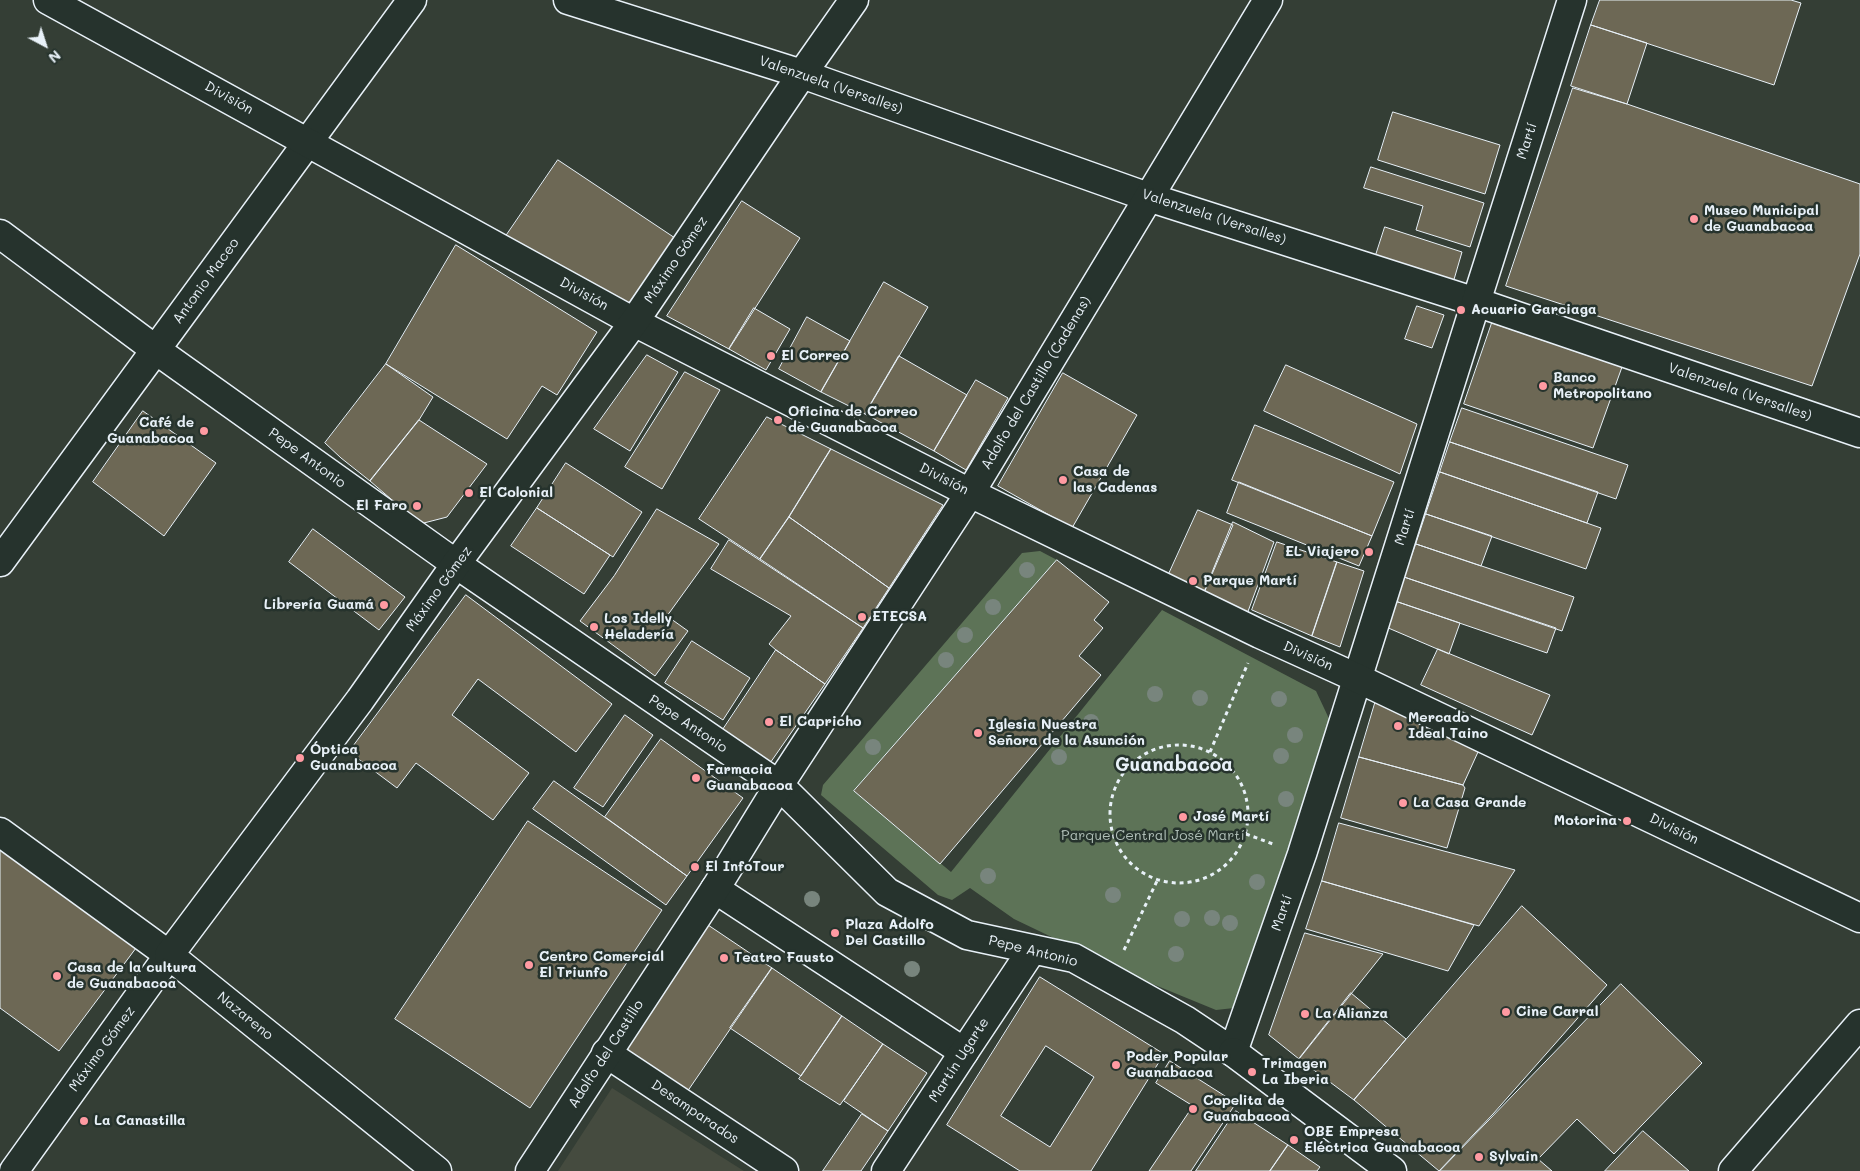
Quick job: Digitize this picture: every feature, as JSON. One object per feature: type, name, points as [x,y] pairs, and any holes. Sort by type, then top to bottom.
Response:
[{"type":"street","name":"División","points":[[48,0],[634,322],[970,493],[1260,634],[1357,678],[1860,918]]},
{"type":"street","name":"Antonio Maceo","points":[[0,562],[412,0]]},
{"type":"street","name":"Valenzuela (Versalles)","points":[[568,0],[802,74],[1148,197],[1476,302],[1860,433]]},
{"type":"street","name":"Máximo Gómez","points":[[14,1171],[170,955],[360,700],[456,564],[634,322],[854,0]]},
{"type":"street","name":"Adolfo del Castillo (Cadenas)","points":[[779,785],[970,493],[1268,0]]},
{"type":"street","name":"Martí","points":[[1233,1052],[1302,854],[1572,0]]},
{"type":"street","name":"Pepe Antonio","points":[[0,234],[156,350],[456,564],[779,785],[887,892],[967,935],[1074,958],[1185,1020],[1233,1052],[1392,1171]]},
{"type":"street","name":"Adolfo del Castillo","points":[[530,1171],[715,889],[779,785]]},
{"type":"street","name":"Nazareno","points":[[0,832],[170,955],[436,1171]]},
{"type":"street","points":[[715,889],[964,1052]]},
{"type":"street","name":"Martín Ugarte","points":[[886,1171],[1032,950]]},
{"type":"street","points":[[1733,1171],[1860,1024]]},
{"type":"street","name":"Desamparados","points":[[606,1053],[784,1171]]},
{"type":"path","points":[[1210,752],[1260,634]]},
{"type":"path","points":[[1188,745],[1210,752],[1226,763],[1238,778],[1246,796],[1248,815],[1246,834],[1236,854],[1220,870],[1201,880],[1187,883],[1179,884],[1158,881],[1137,871],[1121,854],[1111,833],[1109,811],[1114,788],[1126,769],[1144,754],[1166,746],[1188,745]]},
{"type":"path","points":[[1111,979],[1158,881]]},
{"type":"shaded area","points":[[612,1088],[744,1171],[558,1171]]},
{"type":"green space","name":"Parque Central José Martí","points":[[1040,551],[1057,560],[854,791],[951,872],[1162,610],[1316,691],[1332,725],[1284,870],[1234,1008],[1216,1010],[1133,976],[1014,919],[970,888],[952,900],[938,895],[821,795],[823,785],[1022,553]]},
{"type":"building","points":[[1600,0],[1791,0],[1801,3],[1774,85],[1591,25]]},
{"type":"building","points":[[1591,25],[1647,43],[1627,104],[1571,86]]},
{"type":"building","name":"Museo Municipal de Guanabacoa","points":[[1573,88],[1627,104],[1860,184],[1860,254],[1812,386],[1506,286]]},
{"type":"building","points":[[1393,112],[1500,145],[1485,194],[1378,160]]},
{"type":"building","points":[[558,160],[675,238],[626,307],[506,236]]},
{"type":"building","points":[[1371,167],[1484,203],[1470,247],[1416,230],[1423,206],[1364,188]]},
{"type":"building","points":[[742,201],[800,238],[729,349],[667,316]]},
{"type":"building","points":[[1385,227],[1462,252],[1453,283],[1375,258]]},
{"type":"building","points":[[456,245],[597,332],[557,395],[542,386],[507,439],[386,364]]},
{"type":"building","points":[[884,282],[928,307],[865,414],[821,392]]},
{"type":"building","points":[[1417,306],[1444,315],[1432,348],[1405,339]]},
{"type":"building","points":[[754,308],[790,329],[766,370],[729,349]]},
{"type":"building","points":[[807,317],[850,341],[821,392],[779,369]]},
{"type":"building","name":"Banco Metropolitano","points":[[1492,323],[1622,367],[1593,448],[1464,404]]},
{"type":"building","points":[[647,355],[678,372],[630,451],[594,429]]},
{"type":"building","points":[[899,356],[967,395],[934,451],[865,414]]},
{"type":"building","points":[[386,364],[433,397],[419,420],[370,481],[325,443]]},
{"type":"building","points":[[1286,365],[1417,424],[1400,474],[1264,411]]},
{"type":"building","points":[[685,372],[720,390],[662,489],[625,467]]},
{"type":"building","points":[[1063,373],[1137,415],[1072,528],[998,486]]},
{"type":"building","points":[[976,380],[1008,398],[966,470],[934,451]]},
{"type":"building","points":[[1462,408],[1628,465],[1616,499],[1450,442]]},
{"type":"building","points":[[143,411],[216,463],[164,536],[93,482]]},
{"type":"building","points":[[767,417],[831,449],[789,517],[760,559],[699,519]]},
{"type":"building","points":[[419,420],[487,464],[447,517],[420,524],[370,481]]},
{"type":"building","points":[[1255,425],[1394,482],[1372,536],[1232,480]]},
{"type":"building","points":[[1450,442],[1598,492],[1587,523],[1440,472]]},
{"type":"building","points":[[831,449],[943,505],[889,588],[789,517]]},
{"type":"building","points":[[566,463],[642,512],[613,557],[537,508]]},
{"type":"building","points":[[1440,472],[1601,528],[1586,569],[1426,514]]},
{"type":"building","points":[[1239,482],[1372,536],[1359,566],[1227,513]]},
{"type":"building","points":[[537,508],[610,555],[584,594],[511,546]]},
{"type":"building","points":[[657,509],[719,544],[667,616],[688,631],[655,676],[580,621],[614,576]]},
{"type":"building","points":[[1198,510],[1233,525],[1204,593],[1168,576]]},
{"type":"building","points":[[1426,514],[1492,536],[1481,566],[1416,544]]},
{"type":"building","points":[[789,517],[889,588],[863,628],[760,559]]},
{"type":"building","points":[[1233,522],[1274,542],[1247,614],[1204,593]]},
{"type":"building","points":[[313,529],[405,597],[379,630],[289,562]]},
{"type":"building","points":[[729,540],[863,628],[825,684],[769,644],[791,616],[711,569]]},
{"type":"building","points":[[1277,542],[1337,562],[1312,636],[1252,610]]},
{"type":"building","points":[[1416,544],[1574,597],[1562,631],[1404,577]]},
{"type":"building","name":"Iglesia Nuestra Señora de la Asunción","points":[[1057,560],[1109,602],[1094,620],[1103,628],[1079,656],[1101,675],[940,864],[854,791]]},
{"type":"building","points":[[1337,562],[1364,571],[1340,647],[1312,636]]},
{"type":"building","points":[[1404,577],[1556,628],[1547,653],[1395,601]]},
{"type":"building","points":[[466,595],[612,704],[576,752],[478,679],[452,715],[529,773],[493,820],[416,763],[397,788],[349,752]]},
{"type":"building","points":[[1395,601],[1460,623],[1449,654],[1386,627]]},
{"type":"building","points":[[692,641],[750,678],[723,720],[665,683]]},
{"type":"building","points":[[1438,649],[1550,695],[1532,735],[1421,685]]},
{"type":"building","points":[[776,650],[825,684],[768,766],[722,731]]},
{"type":"building","name":"Mercado Ideal Taino","points":[[1376,700],[1478,752],[1463,785],[1359,757]]},
{"type":"building","points":[[625,715],[653,735],[603,807],[574,788]]},
{"type":"building","points":[[661,739],[743,798],[687,876],[605,817]]},
{"type":"building","name":"La Casa Grande","points":[[1359,757],[1463,785],[1465,788],[1447,848],[1341,818]]},
{"type":"building","points":[[554,781],[687,876],[666,905],[533,809]]},
{"type":"building","name":"Centro Comercial El Triunfo","points":[[528,821],[662,910],[530,1108],[395,1019]]},
{"type":"building","points":[[1339,823],[1515,870],[1479,926],[1322,881]]},
{"type":"building","name":"Casa de la cultura de Guanabacoa","points":[[4,845],[139,944],[59,1051],[0,1008],[0,851]]},
{"type":"building","points":[[1322,881],[1474,925],[1448,971],[1306,929]]},
{"type":"building","name":"Cine Carral","points":[[1522,906],[1607,985],[1493,1114],[1439,1171],[1354,1100]]},
{"type":"building","points":[[708,925],[772,968],[687,1092],[623,1049]]},
{"type":"building","name":"La Alianza","points":[[1305,933],[1383,954],[1299,1059],[1269,1035]]},
{"type":"building","points":[[772,968],[842,1016],[801,1076],[730,1028]]},
{"type":"building","name":"Poder Popular Guanabacoa","points":[[1040,977],[1164,1054],[1091,1171],[1020,1171],[947,1125]],"holes":[[[1046,1046],[1094,1077],[1050,1147],[1001,1116]]]},
{"type":"building","points":[[1621,984],[1702,1063],[1614,1154],[1577,1119],[1538,1159],[1552,1171],[1440,1171]]},
{"type":"building","points":[[1351,993],[1406,1039],[1354,1100],[1299,1059]]},
{"type":"building","points":[[842,1016],[883,1044],[840,1105],[799,1079]]},
{"type":"building","points":[[883,1044],[927,1073],[888,1131],[844,1101]]},
{"type":"building","points":[[1170,1061],[1236,1103],[1191,1171],[1149,1171],[1193,1106],[1156,1083]]},
{"type":"building","points":[[1236,1111],[1288,1145],[1270,1171],[1196,1171]]},
{"type":"building","points":[[862,1114],[888,1131],[861,1171],[823,1171]]},
{"type":"building","points":[[1643,1131],[1689,1171],[1605,1171]]},
{"type":"building","points":[[1288,1145],[1320,1167],[1317,1171],[1270,1171]]},
{"type":"place","name":"Museo Municipal de Guanabacoa","points":[[1694,219]]},
{"type":"place","name":"Acuario Garciaga","points":[[1461,310]]},
{"type":"place","name":"El Correo","points":[[771,356]]},
{"type":"place","name":"Banco Metropolitano","points":[[1543,386]]},
{"type":"place","name":"Oficina de Correo de Guanabacoa","points":[[778,420]]},
{"type":"place","name":"Café de Guanabacoa","points":[[204,431]]},
{"type":"place","name":"Casa de las Cadenas","points":[[1063,480]]},
{"type":"place","name":"El Colonial","points":[[469,493]]},
{"type":"place","name":"El Faro","points":[[417,506]]},
{"type":"place","name":"EL Viajero","points":[[1369,552]]},
{"type":"place","name":"Parque Martí","points":[[1193,581]]},
{"type":"place","name":"Librería Guamá","points":[[384,605]]},
{"type":"place","name":"ETECSA","points":[[862,617]]},
{"type":"place","name":"Los Idelly Heladería","points":[[594,627]]},
{"type":"place","name":"El Capricho","points":[[769,722]]},
{"type":"place","name":"Mercado Ideal Taino","points":[[1398,726]]},
{"type":"place","name":"Iglesia Nuestra Señora de la Asunción","points":[[978,733]]},
{"type":"place","name":"Óptica Guanabacoa","points":[[300,758]]},
{"type":"place","name":"Farmacia Guanabacoa","points":[[696,778]]},
{"type":"place","name":"La Casa Grande","points":[[1403,803]]},
{"type":"place","name":"José Martí","points":[[1183,817]]},
{"type":"place","name":"Motorina","points":[[1627,821]]},
{"type":"place","name":"El InfoTour","points":[[695,867]]},
{"type":"place","name":"Plaza Adolfo Del Castillo","points":[[835,933]]},
{"type":"place","name":"Teatro Fausto","points":[[724,958]]},
{"type":"place","name":"Centro Comercial El Triunfo","points":[[529,965]]},
{"type":"place","name":"Casa de la cultura de Guanabacoa","points":[[57,976]]},
{"type":"place","name":"Cine Carral","points":[[1506,1012]]},
{"type":"place","name":"La Alianza","points":[[1305,1014]]},
{"type":"place","name":"Poder Popular Guanabacoa","points":[[1116,1065]]},
{"type":"place","name":"Trimagen La Iberia","points":[[1252,1072]]},
{"type":"place","name":"Copelita de Guanabacoa","points":[[1193,1109]]},
{"type":"place","name":"La Canastilla","points":[[84,1121]]},
{"type":"place","name":"OBE Empresa Eléctrica Guanabacoa","points":[[1294,1140]]},
{"type":"place","name":"Sylvain","points":[[1479,1157]]},
{"type":"district","name":"Guanabacoa","points":[[1174,765]]}]
